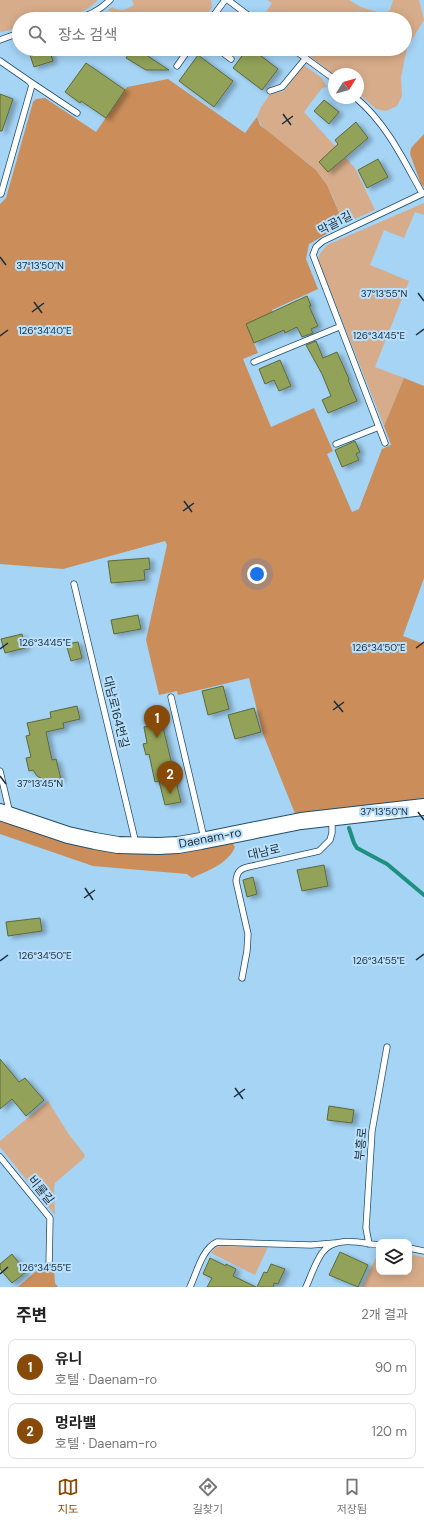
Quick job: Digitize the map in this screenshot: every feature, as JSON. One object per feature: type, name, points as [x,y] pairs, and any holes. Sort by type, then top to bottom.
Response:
[{"type":"street","name":"Daenam-ro","points":[[5,814],[68,835],[118,845],[137,846],[178,845],[204,841],[274,825],[424,807]]},
{"type":"lane","points":[[94,12],[110,0]]},
{"type":"lane","points":[[218,12],[227,0],[243,12]]},
{"type":"lane","points":[[0,40],[12,36]]},
{"type":"lane","points":[[177,66],[185,56]]},
{"type":"lane","points":[[227,56],[231,59]]},
{"type":"lane","points":[[303,56],[328,74]]},
{"type":"lane","points":[[270,91],[282,87],[306,58]]},
{"type":"lane","points":[[0,62],[77,113]]},
{"type":"lane","points":[[1,194],[2,178],[32,85],[29,80]]},
{"type":"lane","name":"막골1길","points":[[362,104],[380,122],[398,149],[423,193],[323,241],[316,247],[313,256],[339,327],[385,443]]},
{"type":"lane","points":[[254,362],[339,327]]},
{"type":"lane","points":[[336,444],[378,427]]},
{"type":"lane","name":"대남로164번길","points":[[74,584],[137,846]]},
{"type":"lane","points":[[171,697],[204,841]]},
{"type":"lane","points":[[0,771],[5,814]]},
{"type":"lane","name":"대남로","points":[[242,978],[248,934],[236,881],[237,874],[242,868],[319,851],[330,840],[332,833],[332,818]]},
{"type":"lane","name":"부흥로","points":[[369,1244],[366,1228],[372,1131],[387,1046]]},
{"type":"lane","name":"비룰길","points":[[0,1157],[50,1218],[49,1267]]},
{"type":"lane","points":[[190,1287],[207,1250],[212,1244],[217,1242],[311,1244],[346,1241],[376,1245]]},
{"type":"lane","points":[[306,1287],[322,1253],[335,1242]]},
{"type":"lane","points":[[412,1249],[424,1251]]},
{"type":"shaded area","points":[[0,0],[98,0],[81,12],[12,12],[12,30],[1,32]]},
{"type":"shaded area","points":[[132,0],[211,0],[212,7],[209,12],[111,12],[108,10],[112,7],[123,10],[134,5]]},
{"type":"shaded area","points":[[267,0],[349,0],[361,7],[377,12],[266,12],[272,3]]},
{"type":"shaded area","points":[[393,0],[419,0],[424,20],[412,40],[412,12],[386,12],[390,10]]},
{"type":"shaded area","points":[[310,56],[405,56],[401,77],[402,96],[397,106],[386,111],[376,109],[364,98],[364,68],[328,68],[328,70]]},
{"type":"shaded area","points":[[304,65],[322,78],[327,87],[322,88],[304,112],[355,168],[375,210],[344,224],[332,196],[321,176],[309,164],[268,133],[257,117],[261,107],[270,94],[284,91]]},
{"type":"shaded area","points":[[168,79],[245,133],[257,117],[260,125],[316,170],[327,185],[344,224],[309,244],[306,259],[318,289],[272,310],[273,313],[246,324],[258,353],[243,359],[271,427],[314,408],[333,451],[327,454],[352,512],[359,509],[382,449],[391,445],[384,426],[404,378],[424,386],[424,578],[403,636],[424,644],[424,801],[296,816],[263,734],[249,678],[178,695],[177,691],[159,695],[146,640],[167,545],[165,541],[63,569],[0,564],[0,204],[6,198],[33,102],[36,99],[45,98],[96,132],[127,87]]},
{"type":"shaded area","points":[[424,134],[424,187],[421,184],[410,154],[411,148]]},
{"type":"shaded area","points":[[424,203],[424,215],[415,212],[404,238],[384,230],[370,265],[409,281],[375,367],[404,378],[384,426],[318,260],[319,255],[327,245]]},
{"type":"shaded area","points":[[0,820],[67,841],[229,842],[235,847],[232,853],[222,862],[210,870],[192,878],[187,874],[93,866],[0,834]]},
{"type":"shaded area","points":[[48,1101],[68,1133],[85,1155],[84,1158],[55,1183],[55,1215],[0,1147],[0,1141]]},
{"type":"shaded area","points":[[216,1247],[268,1247],[255,1275],[211,1253]]},
{"type":"shaded area","points":[[412,1255],[424,1257],[424,1287],[362,1287],[376,1257],[376,1275],[412,1275]]},
{"type":"shaded area","points":[[43,1265],[48,1271],[54,1270],[55,1283],[58,1287],[18,1287]]},
{"type":"building","points":[[30,56],[51,56],[53,61],[34,67]]},
{"type":"building","points":[[127,56],[148,56],[169,70],[146,70],[126,58]]},
{"type":"building","points":[[197,56],[199,56],[233,81],[214,107],[179,81]]},
{"type":"building","points":[[242,56],[261,56],[278,69],[262,90],[233,68]]},
{"type":"building","points":[[86,63],[125,90],[106,118],[81,101],[80,103],[65,92]]},
{"type":"building","points":[[0,94],[13,99],[2,131],[0,131]]},
{"type":"building","points":[[324,100],[339,112],[329,124],[314,111]]},
{"type":"building","points":[[356,122],[368,138],[328,172],[319,162],[338,144],[335,140]]},
{"type":"building","points":[[378,159],[388,177],[367,188],[358,170]]},
{"type":"building","points":[[307,296],[311,306],[309,306],[318,326],[311,329],[313,333],[302,337],[297,327],[285,333],[284,330],[254,343],[246,324]]},
{"type":"building","points":[[316,341],[323,358],[337,352],[357,401],[328,413],[322,400],[331,396],[322,374],[306,345]]},
{"type":"building","points":[[280,360],[291,386],[279,391],[274,380],[265,384],[259,369]]},
{"type":"building","points":[[355,441],[360,452],[356,454],[359,460],[342,467],[335,450]]},
{"type":"building","points":[[149,558],[150,569],[144,570],[145,580],[111,583],[108,561]]},
{"type":"building","points":[[138,615],[141,629],[114,634],[111,620]]},
{"type":"building","points":[[22,634],[25,648],[5,653],[1,639]]},
{"type":"building","points":[[78,642],[82,658],[71,661],[66,644]]},
{"type":"building","points":[[223,686],[229,709],[208,715],[202,691]]},
{"type":"building","points":[[77,706],[80,719],[63,723],[64,728],[46,732],[52,760],[56,759],[61,779],[48,782],[37,776],[33,770],[29,771],[26,758],[31,757],[26,736],[30,735],[27,723],[51,718],[50,712]]},
{"type":"building","points":[[254,708],[261,732],[235,739],[228,715]]},
{"type":"building","points":[[162,723],[181,802],[165,805],[159,781],[155,782],[149,754],[146,755],[143,744],[147,743],[144,727]]},
{"type":"building","points":[[324,865],[328,886],[302,891],[297,870]]},
{"type":"building","points":[[253,877],[257,894],[247,897],[243,880]]},
{"type":"building","points":[[40,918],[42,931],[8,936],[6,922]]},
{"type":"building","points":[[0,1059],[19,1082],[25,1078],[44,1100],[26,1116],[12,1099],[0,1109]]},
{"type":"building","points":[[329,1106],[354,1110],[352,1123],[327,1120]]},
{"type":"building","points":[[340,1252],[368,1265],[358,1287],[329,1275]]},
{"type":"building","points":[[12,1254],[26,1272],[12,1283],[0,1269],[0,1264]]},
{"type":"building","points":[[210,1258],[236,1269],[233,1276],[256,1287],[207,1287],[212,1278],[203,1274]]},
{"type":"building","points":[[271,1264],[285,1269],[278,1284],[274,1283],[273,1287],[257,1287],[264,1272],[267,1273]]},
{"type":"waterway","points":[[349,828],[357,848],[387,864],[424,895]]},
{"type":"place","name":"유니","points":[[157,738]]},
{"type":"place","name":"멍라밸","points":[[170,794]]}]
